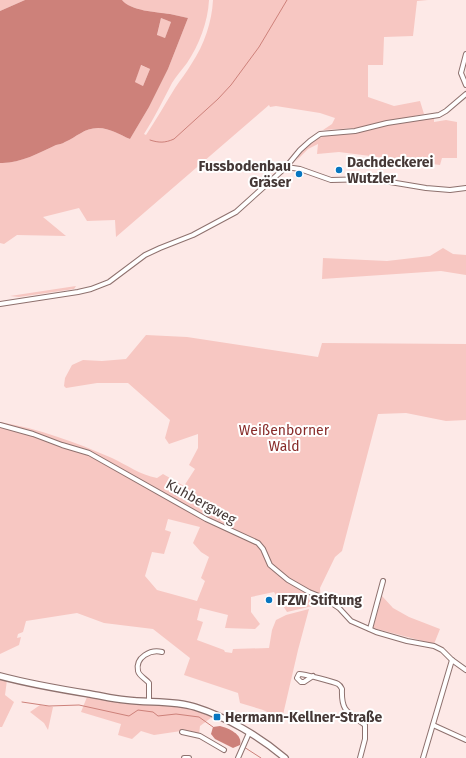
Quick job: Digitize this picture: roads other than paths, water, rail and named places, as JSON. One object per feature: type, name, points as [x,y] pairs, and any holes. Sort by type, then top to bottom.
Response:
[{"type":"main road","points":[[0,676],[56,689],[123,700],[185,704],[216,716],[249,733],[269,745],[285,758]]},
{"type":"street","points":[[466,54],[461,73],[466,85]]},
{"type":"street","points":[[0,304],[78,292],[109,282],[148,253],[199,232],[236,212],[286,167],[300,150],[320,134],[355,131],[387,123],[439,115],[466,94]]},
{"type":"street","points":[[286,167],[300,169],[331,180],[372,180],[450,190],[466,188]]},
{"type":"street","name":"Kuhbergweg","points":[[0,425],[33,434],[89,453],[206,519],[258,543],[263,549],[270,565],[288,580],[309,592],[324,598],[339,608],[351,622],[370,630],[407,641],[434,646],[442,650],[452,660],[466,670]]},
{"type":"street","points":[[370,630],[383,581]]},
{"type":"street","points":[[149,702],[149,683],[140,675],[138,666],[141,658],[145,655],[156,650],[162,652]]},
{"type":"street","points":[[423,758],[452,660]]},
{"type":"street","points":[[313,676],[338,684],[342,689],[343,707],[365,725],[365,739],[360,758]]},
{"type":"street","points":[[433,725],[466,740]]},
{"type":"street","points":[[182,732],[200,736],[224,750]]},
{"type":"street","points":[[238,758],[249,733]]},
{"type":"street","points":[[184,758],[189,758]]},
{"type":"waterway","points":[[150,140],[162,142],[174,139],[218,99],[231,85],[259,47],[287,0]]},
{"type":"waterway","points":[[22,702],[49,706],[79,705],[129,716],[138,710],[153,712],[158,716],[176,714],[199,717],[213,727]]},
{"type":"waterway","points":[[244,747],[261,758]]},
{"type":"place","name":"Dachdeckerei Wutzler","points":[[339,170]]},
{"type":"place","name":"Fussbodenbau Gräser","points":[[299,174]]},
{"type":"place","name":"IFZW Stiftung","points":[[269,600]]},
{"type":"place","name":"Hermann-Kellner-Straße","points":[[217,717]]},
{"type":"park label","name":"Weißenborner Wald","points":[[284,438]]}]
